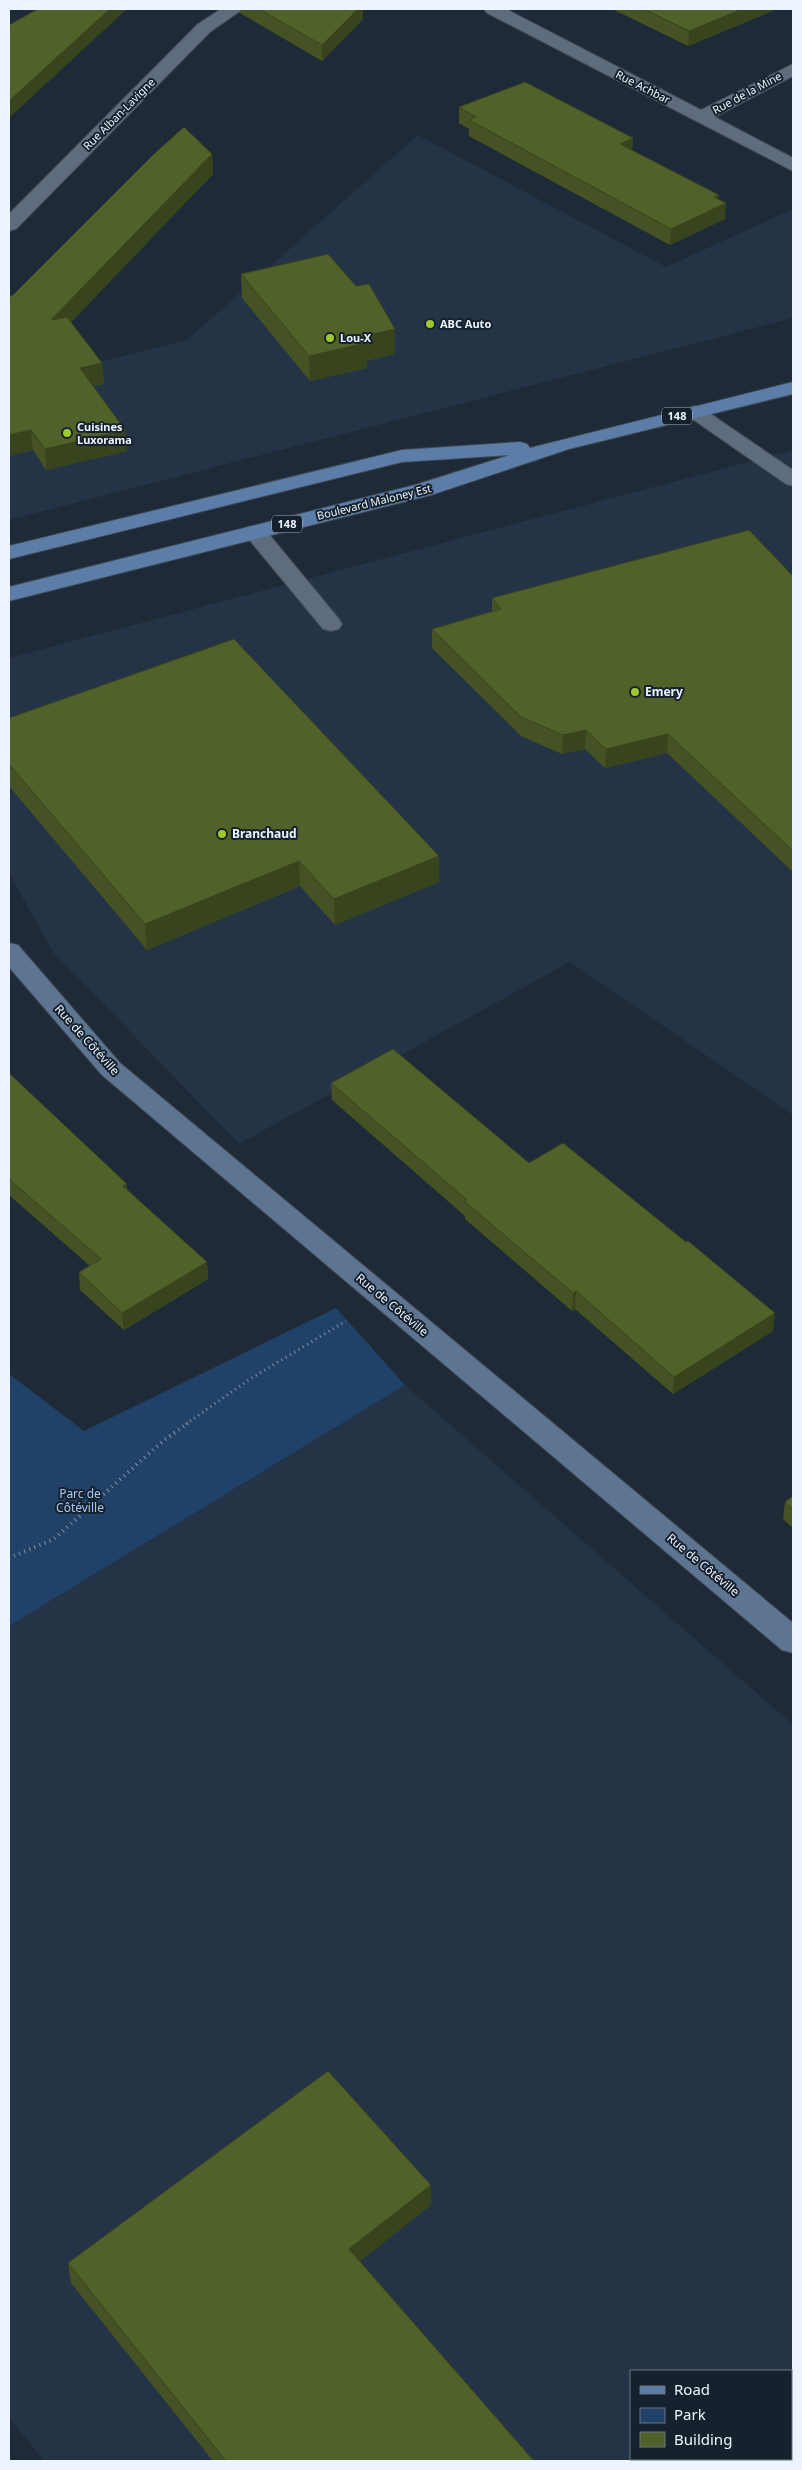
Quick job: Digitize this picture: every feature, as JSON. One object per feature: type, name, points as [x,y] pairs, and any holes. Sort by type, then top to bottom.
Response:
[{"type":"main road","name":"Boulevard Maloney Est","points":[[9,594],[423,490],[562,445],[793,388]]},
{"type":"main road","name":"Boulevard Maloney Est","points":[[9,552],[402,456],[562,445]]},
{"type":"street","name":"Rue Alban-Lavigne","points":[[9,225],[204,28],[216,18],[234,9]]},
{"type":"street","name":"Rue Achbar","points":[[493,9],[793,165]]},
{"type":"street","name":"Rue de la Mine","points":[[701,117],[793,68]]},
{"type":"street","points":[[695,412],[793,480]]},
{"type":"street","points":[[255,532],[331,624]]},
{"type":"street","name":"Rue de Côtéville","points":[[9,952],[111,1069],[793,1641]]},
{"type":"path","points":[[9,1558],[54,1539],[162,1441],[250,1379],[384,1298]]},
{"type":"shaded area","points":[[418,135],[666,267],[793,209],[793,318],[9,520],[9,385],[187,340]]},
{"type":"shaded area","points":[[793,450],[793,1115],[570,962],[239,1144],[53,952],[9,873],[9,658]]},
{"type":"shaded area","points":[[405,1385],[793,1725],[793,2461],[44,2461],[9,2417],[9,1626]]},
{"type":"green space","name":"Parc de Côtéville","points":[[336,1308],[405,1385],[9,1626],[9,1374],[84,1431]]},
{"type":"building","points":[[38,9],[110,9],[9,101],[9,25]]},
{"type":"building","points":[[259,9],[358,9],[322,45]]},
{"type":"building","points":[[644,9],[742,9],[689,31]]},
{"type":"building","points":[[525,82],[633,138],[620,144],[719,195],[714,197],[726,203],[671,229],[469,120],[476,117],[459,107]]},
{"type":"building","points":[[184,127],[212,154],[51,320],[67,317],[102,363],[80,368],[125,430],[45,449],[31,430],[9,435],[9,296],[12,296],[153,155]]},
{"type":"building","points":[[328,254],[356,286],[369,284],[395,329],[361,337],[366,343],[309,356],[241,274]]},
{"type":"building","name":"Emery","points":[[749,530],[793,576],[793,851],[668,734],[606,749],[586,730],[563,735],[521,717],[432,629],[501,609],[492,598]]},
{"type":"building","name":"Branchaud","points":[[234,639],[439,856],[334,899],[299,861],[145,924],[9,764],[9,718]]},
{"type":"building","points":[[393,1049],[529,1163],[563,1143],[686,1242],[688,1241],[775,1313],[674,1377],[576,1291],[573,1293],[465,1202],[467,1200],[331,1083]]},
{"type":"building","points":[[9,1073],[127,1184],[123,1186],[207,1262],[122,1313],[79,1272],[101,1259],[9,1179]]},
{"type":"building","points":[[793,1496],[793,1509],[785,1502]]},
{"type":"building","points":[[328,2071],[431,2185],[349,2249],[534,2461],[226,2461],[68,2263]]},
{"type":"place","name":"ABC Auto","points":[[430,324]]},
{"type":"place","name":"Lou-X","points":[[330,338]]},
{"type":"place","name":"Cuisines Luxorama","points":[[67,433]]},
{"type":"place","name":"Emery","points":[[635,692]]},
{"type":"place","name":"Branchaud","points":[[222,834]]}]
